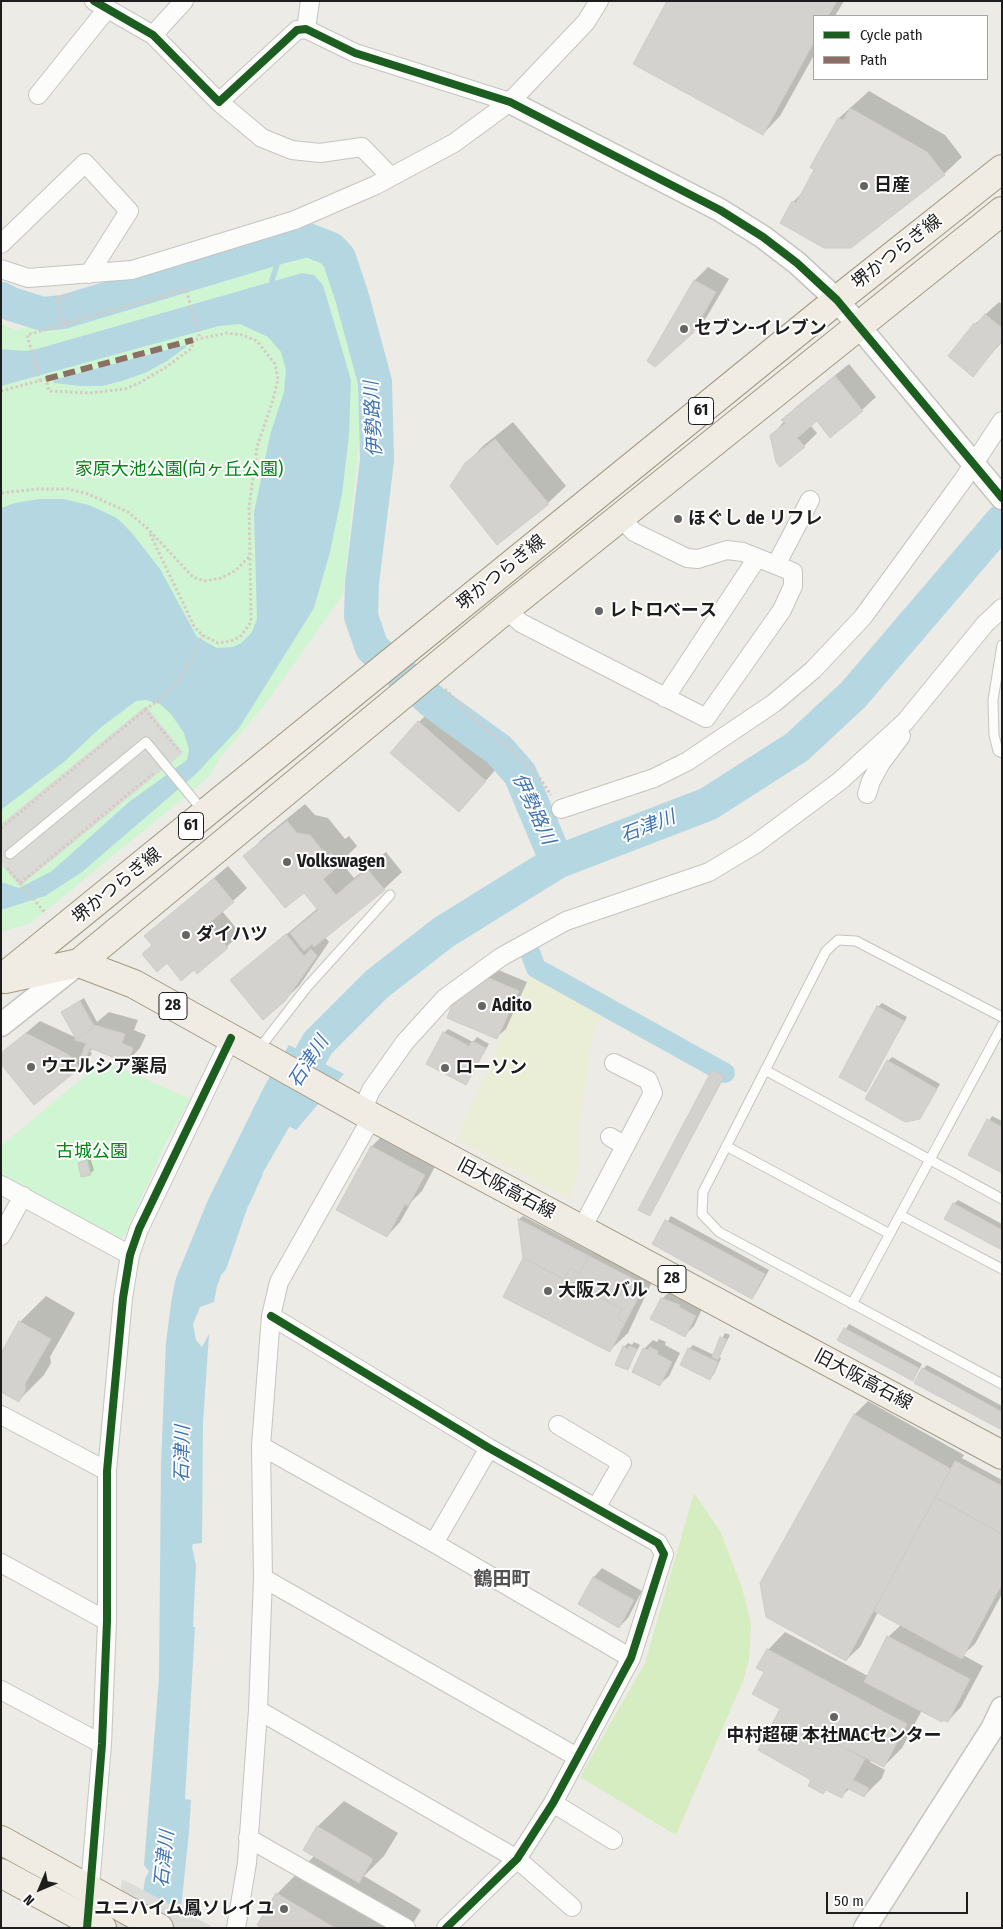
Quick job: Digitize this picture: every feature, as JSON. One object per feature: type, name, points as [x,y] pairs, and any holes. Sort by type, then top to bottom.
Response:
[{"type":"main road","name":"堺かつらぎ線","points":[[1,979],[198,805],[380,672],[837,300],[1002,169]]},
{"type":"main road","name":"堺かつらぎ線","points":[[78,963],[402,695],[433,681],[506,609],[1002,211]]},
{"type":"main road","points":[[1,979],[78,963]]},
{"type":"main road","name":"旧大阪高石線","points":[[78,963],[134,984],[359,1110],[1002,1455]]},
{"type":"main road","points":[[1,1840],[159,1928]]},
{"type":"main road","points":[[1,1873],[92,1925]]},
{"type":"street","points":[[153,35],[184,1]]},
{"type":"street","points":[[306,29],[310,1]]},
{"type":"street","points":[[1,269],[28,278],[132,270],[295,220],[391,177],[454,143],[510,102],[586,22],[599,1]]},
{"type":"street","points":[[38,95],[101,5],[153,35],[219,102],[262,138],[292,150],[320,153],[362,147],[391,177]]},
{"type":"street","points":[[219,102],[297,30],[306,29],[355,53],[510,102],[727,215],[763,237],[797,263],[837,300],[1002,498]]},
{"type":"street","points":[[1,244],[85,163],[130,211],[89,274]]},
{"type":"street","points":[[561,809],[654,778],[688,761],[774,704],[813,670],[863,617],[978,468],[1002,421]]},
{"type":"street","points":[[776,565],[810,500]]},
{"type":"street","points":[[506,609],[521,623],[706,718],[782,610],[793,586],[793,572],[757,558],[727,550],[698,559],[686,558],[634,532],[621,518]]},
{"type":"street","points":[[665,698],[757,558]]},
{"type":"street","points":[[236,1928],[247,1863],[258,1710],[263,1578],[261,1446],[271,1316],[280,1282],[359,1110],[405,1042],[431,1012],[446,998],[501,957],[566,921],[709,872],[754,845],[840,782],[904,722],[985,624],[1002,608]]},
{"type":"street","points":[[867,794],[870,781],[880,763],[904,732],[904,722]]},
{"type":"street","points":[[1,1025],[78,963]]},
{"type":"street","points":[[92,1925],[88,1889],[102,1744],[106,1621],[107,1471],[123,1298],[130,1255],[139,1228],[231,1038]]},
{"type":"street","points":[[581,1230],[617,1141],[653,1093],[648,1080],[614,1062]]},
{"type":"street","points":[[1,1185],[130,1255]]},
{"type":"street","points":[[1,1236],[23,1196]]},
{"type":"street","points":[[271,1316],[489,1448],[658,1543],[664,1554],[631,1658],[553,1803],[517,1859],[446,1928]]},
{"type":"street","points":[[1,1415],[107,1471]]},
{"type":"street","points":[[558,1425],[622,1463],[596,1508]]},
{"type":"street","points":[[261,1446],[434,1543],[631,1658]]},
{"type":"street","points":[[434,1543],[489,1448]]},
{"type":"street","points":[[1,1563],[106,1621]]},
{"type":"street","points":[[263,1578],[577,1757]]},
{"type":"street","points":[[1,1690],[102,1744]]},
{"type":"street","points":[[865,1928],[992,1729],[1002,1708]]},
{"type":"street","points":[[258,1710],[517,1859],[572,1907]]},
{"type":"street","points":[[553,1803],[613,1840]]},
{"type":"street","points":[[248,1838],[406,1928]]},
{"type":"lane","points":[[1002,646],[993,700],[994,735],[998,750],[1002,753]]},
{"type":"lane","points":[[10,854],[146,742],[198,805]]},
{"type":"lane","points":[[261,1054],[307,987],[390,895]]},
{"type":"lane","points":[[1002,1017],[856,941],[838,940],[826,951],[703,1192],[702,1214],[719,1232],[1002,1384]]},
{"type":"lane","points":[[852,1304],[1002,1026]]},
{"type":"lane","points":[[765,1070],[1002,1199]]},
{"type":"lane","points":[[726,1146],[890,1234]]},
{"type":"lane","points":[[900,1215],[1002,1268]]},
{"type":"path","points":[[40,381],[27,335],[186,289],[200,338]]},
{"type":"path","points":[[57,299],[64,324]]},
{"type":"path","points":[[1,391],[46,379],[48,392],[88,393],[125,389],[142,382],[166,367],[192,348],[193,340],[227,333],[243,334],[257,341],[275,364],[278,379],[257,447],[249,508],[253,616],[248,628],[240,637],[225,643],[208,640],[194,626],[148,529]]},
{"type":"path","points":[[1,493],[37,489],[68,489],[88,494],[128,512],[148,529],[183,568],[193,577],[204,581],[221,578],[235,571],[250,556]]},
{"type":"path","points":[[1,828],[164,696],[182,675],[202,635]]},
{"type":"path","points":[[433,681],[535,771],[561,809]]},
{"type":"path","points":[[145,710],[180,752]]},
{"type":"path","points":[[20,883],[155,772]]},
{"type":"path","points":[[1,860],[48,917]]},
{"type":"green space","name":"家原大池公園(向ヶ丘公園)","points":[[301,253],[325,263],[359,380],[359,441],[343,594],[270,698],[219,759],[209,777],[31,923],[1,932],[1,324],[16,330],[255,262]]},
{"type":"green space","points":[[532,969],[605,1010],[596,1028],[590,1052],[579,1132],[579,1166],[570,1199],[459,1140],[455,1141]]},
{"type":"green space","name":"古城公園","points":[[106,1061],[190,1099],[165,1144],[125,1235],[118,1239],[1,1174],[1,1146],[99,1064]]},
{"type":"green space","points":[[694,1493],[720,1531],[742,1588],[751,1624],[749,1660],[743,1681],[676,1835],[580,1777],[645,1663]]},
{"type":"shaded area","points":[[146,706],[183,753],[20,886],[1,864],[1,824]]},
{"type":"water","points":[[302,273],[314,275],[323,285],[351,380],[349,435],[342,494],[330,552],[314,608],[239,728],[196,774],[82,872],[45,896],[1,910],[1,882],[19,888],[52,871],[129,802],[187,760],[189,750],[184,733],[171,714],[160,704],[146,700],[136,701],[100,728],[65,761],[1,810],[1,508],[15,503],[39,499],[63,499],[89,505],[117,518],[131,532],[160,569],[197,637],[217,648],[233,647],[241,643],[252,632],[257,619],[254,513],[270,435],[284,392],[286,370],[281,352],[268,337],[240,324],[219,326],[1,386],[1,349],[25,351],[37,349]]},
{"type":"water","points":[[186,345],[186,347],[167,361],[145,373],[122,381],[102,386],[80,386],[54,383],[53,380]]},
{"type":"water","points":[[289,1045],[344,1074],[296,1130],[273,1118],[266,1120],[267,1125],[246,1161],[247,1170],[263,1174],[249,1205],[230,1201],[226,1216],[238,1230],[217,1286],[214,1302],[200,1307],[193,1324],[196,1340],[202,1347],[209,1334],[203,1423],[202,1543],[193,1544],[192,1547],[196,1565],[193,1627],[195,1627],[185,1799],[191,1800],[189,1832],[179,1928],[138,1928],[145,1879],[149,1871],[144,1865],[159,1678],[161,1464],[166,1342],[172,1297],[176,1278],[208,1200],[265,1085]]},
{"type":"pier","points":[[385,637],[441,694],[420,711],[363,656]]},
{"type":"pier","points":[[122,1879],[211,1926],[211,1928],[116,1928]]},
{"type":"building","points":[[667,1],[837,1],[829,15],[813,15],[813,44],[763,135],[633,64]]},
{"type":"building","points":[[850,108],[927,152],[945,175],[851,248],[824,248],[780,223],[792,201],[796,203],[814,170],[810,167],[838,118],[843,120]]},
{"type":"building","points":[[694,280],[716,292],[693,333],[655,367],[647,361]]},
{"type":"building","points":[[985,314],[1002,328],[1002,340],[973,377],[948,356],[974,323],[976,325]]},
{"type":"building","points":[[835,376],[863,411],[830,438],[817,421],[797,438],[805,447],[780,467],[776,462],[770,435],[786,423],[781,420]]},
{"type":"building","points":[[495,439],[549,504],[497,545],[450,486],[465,463]]},
{"type":"building","points":[[418,721],[486,781],[459,812],[390,753]]},
{"type":"building","points":[[287,821],[297,833],[310,835],[327,856],[331,853],[340,865],[323,879],[336,895],[367,869],[385,890],[314,947],[312,944],[304,951],[290,933],[318,910],[304,893],[285,908],[243,856]]},
{"type":"building","points":[[214,878],[234,902],[208,924],[228,948],[197,974],[194,970],[181,981],[167,963],[157,972],[142,954],[152,945],[144,936]]},
{"type":"building","points":[[286,934],[304,956],[311,949],[317,956],[285,1001],[263,1020],[230,980]]},
{"type":"building","name":"Adito","points":[[484,976],[519,991],[497,1039],[447,1018],[455,997]]},
{"type":"building","points":[[80,1001],[94,1026],[76,1039],[61,1012]]},
{"type":"building","points":[[877,1006],[904,1021],[866,1092],[839,1077]]},
{"type":"building","points":[[94,1025],[125,1034],[122,1043],[133,1048],[127,1063],[90,1048],[86,1058],[81,1056],[86,1043],[74,1040],[92,1029]]},
{"type":"building","points":[[443,1032],[469,1046],[472,1041],[486,1048],[466,1085],[426,1064]]},
{"type":"building","points":[[26,1033],[69,1055],[80,1068],[34,1105],[1,1064],[1,1053]]},
{"type":"building","points":[[887,1060],[937,1089],[920,1119],[905,1122],[865,1099]]},
{"type":"building","points":[[712,1070],[724,1076],[650,1216],[638,1210]]},
{"type":"building","points":[[987,1119],[1002,1127],[1002,1173],[968,1155]]},
{"type":"building","points":[[371,1146],[425,1175],[408,1206],[405,1204],[387,1237],[336,1210]]},
{"type":"building","points":[[87,1160],[91,1175],[81,1177],[78,1163]]},
{"type":"building","points":[[953,1203],[1002,1230],[1002,1250],[944,1219]]},
{"type":"building","points":[[518,1219],[589,1256],[579,1273],[570,1268],[564,1279],[523,1258]]},
{"type":"building","points":[[665,1220],[765,1274],[752,1299],[652,1244]]},
{"type":"building","points":[[589,1256],[645,1285],[625,1323],[617,1318],[622,1309],[564,1279],[570,1268],[579,1273]]},
{"type":"building","points":[[523,1258],[622,1309],[617,1318],[625,1323],[610,1352],[503,1297]]},
{"type":"building","points":[[661,1298],[680,1305],[679,1307],[696,1316],[685,1337],[650,1319]]},
{"type":"building","points":[[19,1321],[51,1339],[25,1384],[26,1389],[19,1402],[1,1392],[1,1353]]},
{"type":"building","points":[[844,1328],[919,1368],[913,1381],[837,1340]]},
{"type":"building","points":[[720,1337],[727,1339],[718,1360],[712,1357]]},
{"type":"building","points":[[623,1346],[628,1349],[629,1346],[637,1349],[628,1370],[615,1365]]},
{"type":"building","points":[[650,1347],[658,1351],[657,1354],[672,1362],[660,1386],[632,1372],[643,1348],[648,1350]]},
{"type":"building","points":[[688,1348],[718,1362],[710,1380],[680,1365]]},
{"type":"building","points":[[922,1368],[1002,1412],[1002,1430],[914,1383]]},
{"type":"building","points":[[854,1414],[951,1469],[846,1661],[766,1617],[760,1583]]},
{"type":"building","points":[[955,1461],[1002,1486],[1002,1534],[935,1497]]},
{"type":"building","points":[[935,1497],[1002,1534],[1002,1584],[962,1659],[874,1611]]},
{"type":"building","points":[[593,1577],[634,1600],[619,1628],[578,1604]]},
{"type":"building","points":[[887,1636],[970,1679],[948,1722],[943,1720],[942,1722],[864,1682]]},
{"type":"building","name":"中村超硬 本社MACセンター","points":[[767,1649],[907,1724],[884,1767],[831,1741],[865,1759],[853,1780],[869,1788],[864,1797],[847,1788],[842,1798],[826,1790],[823,1794],[808,1786],[811,1780],[758,1750],[780,1709],[752,1694],[764,1672],[756,1668]]},
{"type":"building","points":[[317,1826],[373,1859],[359,1883],[303,1850]]},
{"type":"building","name":"ユニハイム鳳ソレイユ","points":[[276,1893],[335,1928],[262,1928],[257,1925]]},
{"type":"waterway","name":"伊勢路川","points":[[1,299],[43,314],[63,312],[308,240],[331,249],[339,258],[352,297],[375,382],[377,460],[362,583],[361,616],[372,648],[433,702],[499,750],[520,774],[557,862]]},
{"type":"waterway","points":[[272,280],[283,246]]},
{"type":"waterway","name":"石津川","points":[[211,1261],[239,1180],[318,1043],[377,984],[444,932],[557,862],[708,804],[797,747],[853,695],[1002,521]]},
{"type":"waterway","points":[[530,952],[536,968],[725,1073]]},
{"type":"marked path","points":[[46,379],[193,340]]},
{"type":"cycle path","points":[[94,1],[153,35],[219,102],[297,30],[306,29],[355,53],[510,102],[720,210],[763,237],[797,263],[837,300],[1002,498]]},
{"type":"cycle path","points":[[87,1928],[102,1744],[107,1621],[107,1471],[123,1298],[130,1255],[139,1229],[231,1038]]},
{"type":"cycle path","points":[[271,1316],[489,1448],[658,1543],[664,1554],[631,1658],[553,1803],[517,1859],[446,1928]]},
{"type":"place","name":"日産","points":[[864,186]]},
{"type":"place","name":"セブン-イレブン","points":[[684,329]]},
{"type":"place","name":"ほぐし de リフレ","points":[[678,519]]},
{"type":"place","name":"レトロベース","points":[[599,611]]},
{"type":"place","name":"Volkswagen","points":[[287,862]]},
{"type":"place","name":"ダイハツ","points":[[186,935]]},
{"type":"place","name":"Adito","points":[[482,1006]]},
{"type":"place","name":"ウエルシア薬局","points":[[31,1067]]},
{"type":"place","name":"ローソン","points":[[445,1068]]},
{"type":"place","name":"大阪スバル","points":[[548,1291]]},
{"type":"place","name":"中村超硬 本社MACセンター","points":[[834,1717]]},
{"type":"place","name":"ユニハイム鳳ソレイユ","points":[[284,1909]]},
{"type":"district","name":"鶴田町","points":[[502,1580]]}]
